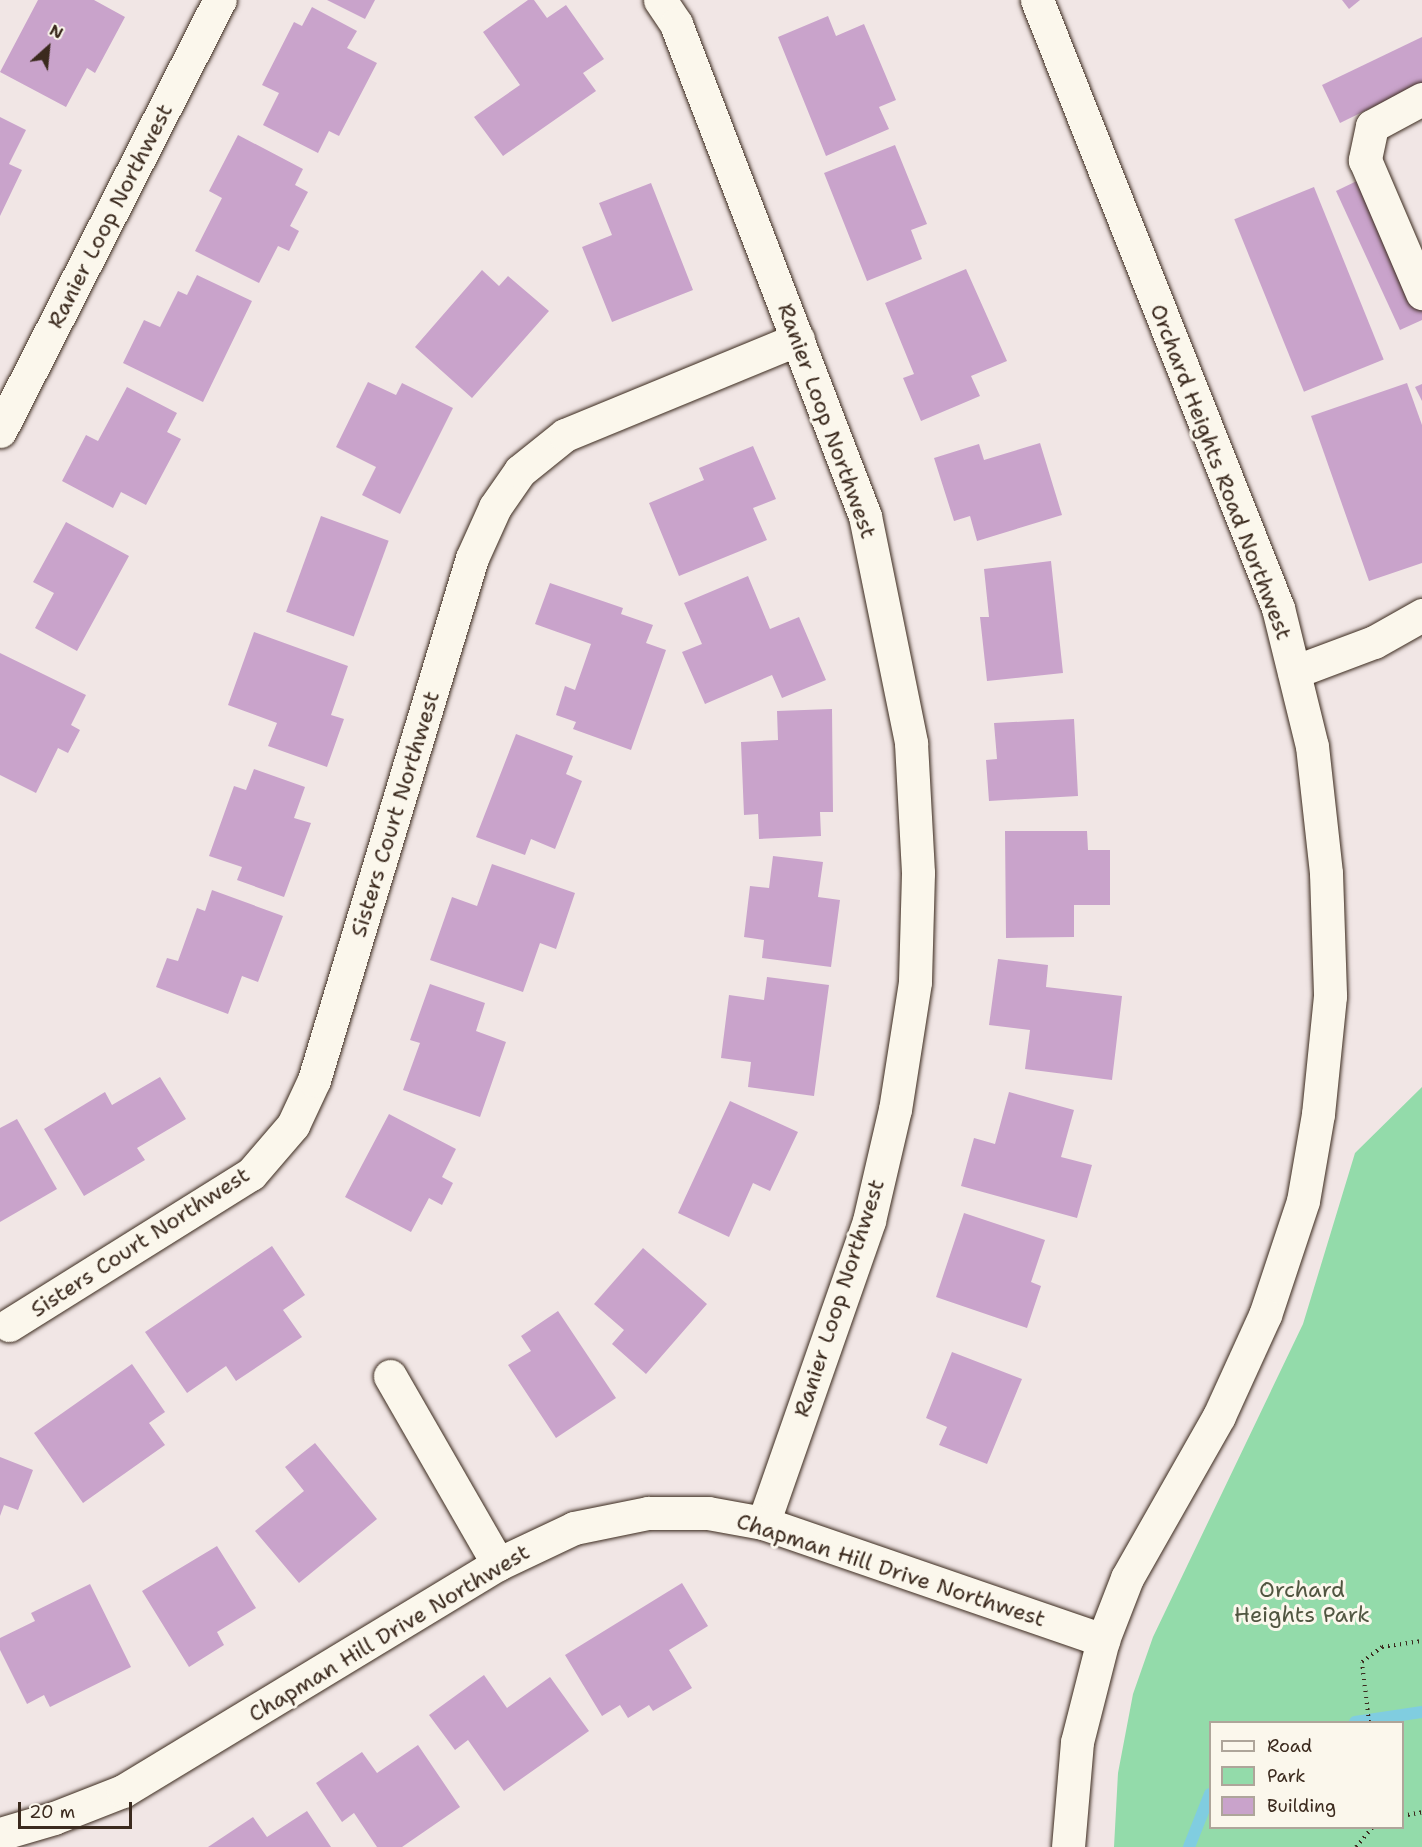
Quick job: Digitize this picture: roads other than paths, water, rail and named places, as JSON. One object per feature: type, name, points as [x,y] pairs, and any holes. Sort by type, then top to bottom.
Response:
[{"type":"street","name":"Ranier Loop Northwest","points":[[0,431],[220,0]]},
{"type":"street","name":"Ranier Loop Northwest","points":[[660,0],[676,24],[865,516],[896,652],[911,744],[918,873],[915,982],[895,1109],[869,1221],[763,1523]]},
{"type":"street","name":"Orchard Heights Road Northwest","points":[[1037,0],[1278,608],[1312,747],[1326,873],[1330,996],[1318,1114],[1303,1201],[1265,1315],[1219,1416],[1127,1578],[1103,1640],[1077,1742],[1068,1847]]},
{"type":"street","points":[[1422,99],[1372,126],[1365,160],[1422,293]]},
{"type":"street","name":"Sisters Court Northwest","points":[[9,1325],[251,1174],[292,1125],[314,1080],[472,558],[495,507],[520,471],[565,435],[798,339]]},
{"type":"street","points":[[1294,672],[1374,642],[1422,615]]},
{"type":"street","points":[[1374,642],[1422,643]]},
{"type":"street","points":[[390,1376],[498,1564]]},
{"type":"street","name":"Chapman Hill Drive Northwest","points":[[0,1834],[123,1791],[498,1564],[574,1528],[648,1513],[708,1513],[763,1523],[1103,1640]]},
{"type":"waterway","points":[[1362,1721],[1422,1712]]},
{"type":"waterway","points":[[1189,1847],[1209,1797]]},
{"type":"park label","name":"Orchard Heights Park","points":[[1302,1602]]}]
